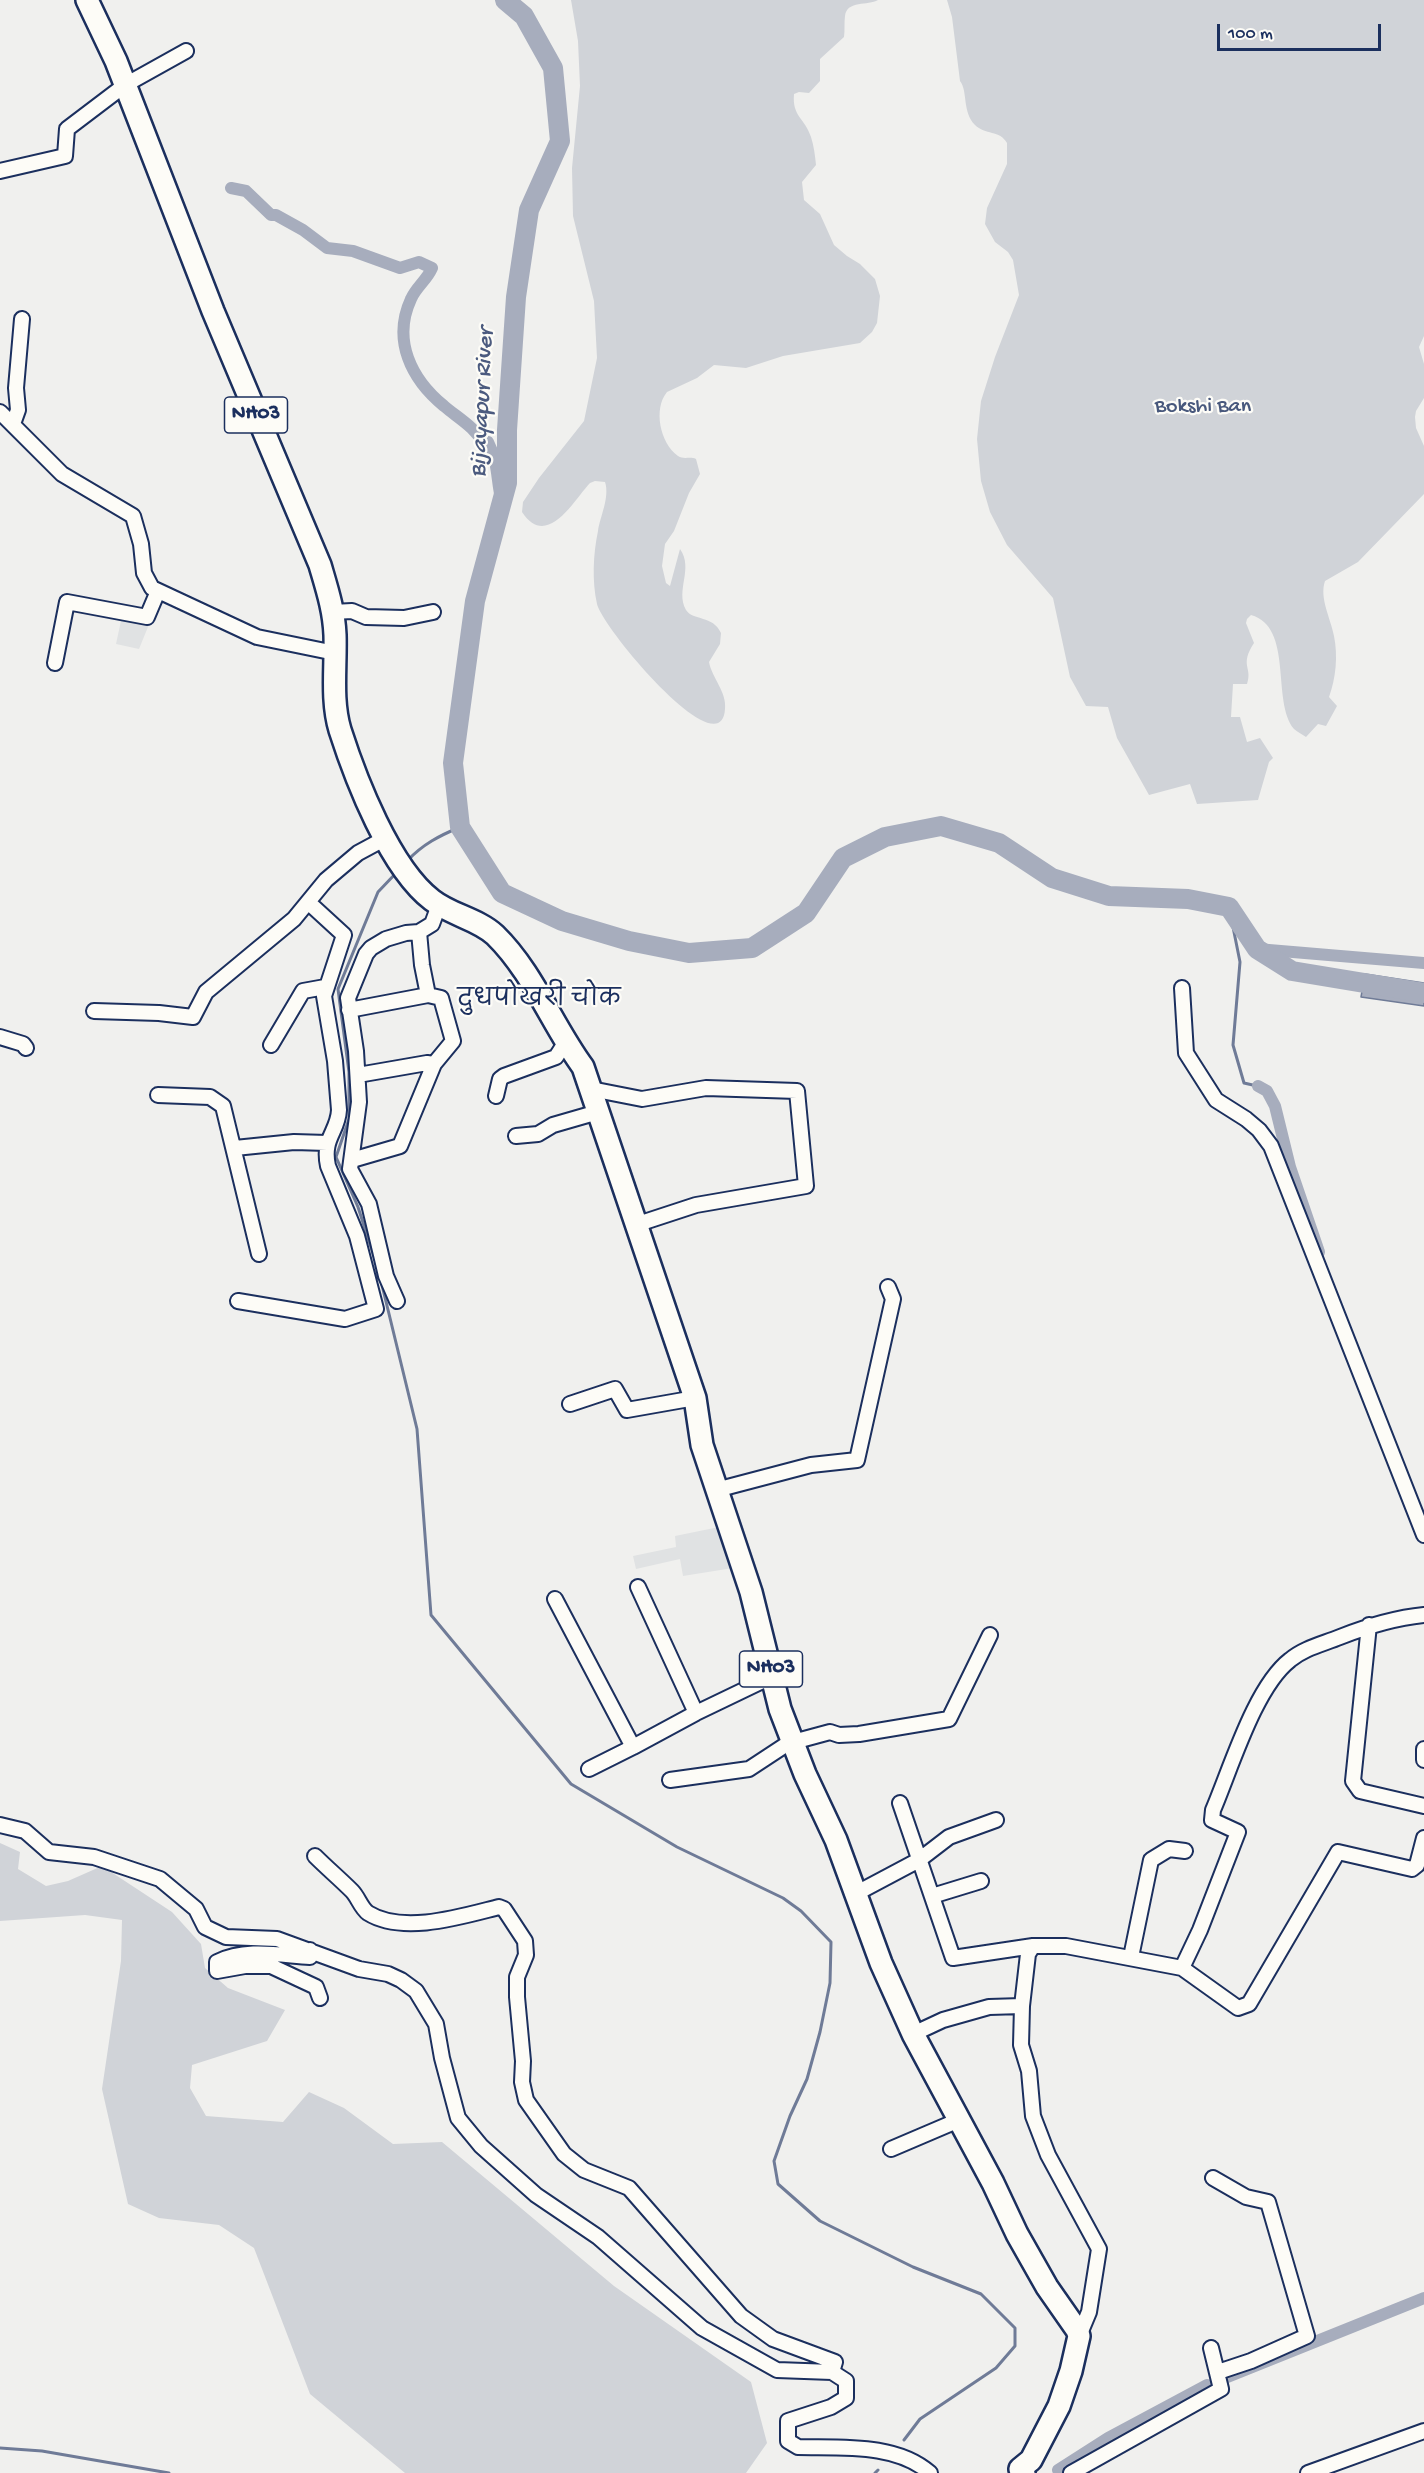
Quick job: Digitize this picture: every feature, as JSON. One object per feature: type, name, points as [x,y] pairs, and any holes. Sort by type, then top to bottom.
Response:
[{"type":"main road","name":"NH03","points":[[87,0],[125,85],[213,311],[315,550],[332,601],[336,709],[340,729],[384,839],[416,884],[439,905],[496,936],[554,1018],[565,1043],[583,1067],[634,1225],[668,1315],[694,1398],[702,1445],[751,1592],[780,1709],[793,1743],[836,1839],[881,1963],[913,2034],[1017,2234],[1047,2287],[1077,2330],[1079,2337]]},
{"type":"main road","points":[[1018,2472],[1031,2460],[1059,2406],[1079,2337]]},
{"type":"street","points":[[0,171],[64,156],[67,129],[125,85],[186,51]]},
{"type":"street","points":[[13,424],[18,410],[16,388],[22,319]]},
{"type":"street","points":[[0,412],[62,474],[133,516],[141,544],[144,573],[152,588],[257,638],[335,653]]},
{"type":"street","points":[[55,663],[67,602],[147,617],[158,591]]},
{"type":"street","points":[[333,612],[352,611],[366,617],[404,618],[434,612]]},
{"type":"street","points":[[94,1011],[159,1013],[193,1017],[206,992],[294,919],[326,880],[358,853],[384,839]]},
{"type":"street","points":[[238,1301],[345,1319],[376,1309],[357,1236],[328,1166],[326,1155],[327,1143],[339,1118],[339,1110],[335,1061],[324,996],[325,987],[344,935],[308,902]]},
{"type":"street","points":[[397,1301],[386,1276],[369,1203],[350,1169],[359,1102],[358,1075],[348,998],[350,988],[371,948],[386,939],[419,932],[432,924],[439,905]]},
{"type":"street","points":[[419,932],[428,995]]},
{"type":"street","points":[[271,1045],[303,992],[325,987]]},
{"type":"street","points":[[1182,988],[1186,1053],[1216,1100],[1252,1125],[1271,1146],[1424,1536]]},
{"type":"street","points":[[349,1010],[428,995],[441,998],[453,1041],[434,1064],[400,1146],[352,1160]]},
{"type":"street","points":[[0,1037],[23,1044],[26,1048]]},
{"type":"street","points":[[496,1096],[500,1079],[556,1057],[565,1043]]},
{"type":"street","points":[[358,1075],[427,1063],[434,1064]]},
{"type":"street","points":[[591,1089],[642,1099],[706,1088],[797,1091],[806,1186],[696,1205],[634,1225]]},
{"type":"street","points":[[158,1095],[210,1097],[221,1103],[235,1149],[259,1254]]},
{"type":"street","points":[[516,1136],[537,1134],[553,1125],[598,1112]]},
{"type":"street","points":[[235,1149],[294,1142],[327,1143]]},
{"type":"street","points":[[716,1490],[811,1465],[857,1460],[890,1293]]},
{"type":"street","points":[[570,1404],[615,1389],[627,1410],[694,1398]]},
{"type":"street","points":[[638,1587],[696,1713]]},
{"type":"street","points":[[555,1599],[633,1747]]},
{"type":"street","points":[[1182,1968],[1200,1930],[1238,1832],[1212,1820],[1213,1810],[1259,1700],[1272,1681],[1288,1661],[1302,1652],[1369,1625],[1424,1615]]},
{"type":"street","points":[[1369,1625],[1353,1781],[1360,1791],[1424,1806]]},
{"type":"street","points":[[670,1780],[749,1769],[784,1746],[830,1732],[839,1735],[859,1734],[949,1719],[990,1635]]},
{"type":"street","points":[[589,1769],[773,1676]]},
{"type":"street","points":[[1424,1749],[1424,1760]]},
{"type":"street","points":[[900,1803],[953,1958],[1033,1946],[1066,1946],[1131,1957],[1182,1968],[1238,2008],[1249,2004],[1338,1852],[1412,1869],[1417,1865],[1424,1838]]},
{"type":"street","points":[[855,1894],[919,1860],[949,1837],[996,1820]]},
{"type":"street","points":[[0,1825],[25,1831],[49,1852],[94,1857],[160,1879],[196,1909],[205,1927],[226,1937],[277,1939],[358,1969],[387,1974],[401,1980],[416,1992],[436,2024],[442,2058],[458,2118],[481,2146],[536,2194],[598,2237],[702,2328],[777,2370],[831,2372],[846,2381],[846,2398],[831,2407],[788,2421],[788,2441],[798,2447],[892,2452],[920,2464],[930,2473]]},
{"type":"street","points":[[1131,1957],[1151,1860],[1169,1849],[1185,1851]]},
{"type":"street","points":[[315,1856],[352,1891],[367,1912],[382,1918],[401,1922],[430,1923],[453,1920],[499,1907],[504,1908],[525,1941],[526,1955],[517,1977],[517,1997],[526,2100],[564,2154],[584,2170],[629,2188],[741,2316],[773,2339],[835,2362],[831,2372]]},
{"type":"street","points":[[932,1896],[981,1881]]},
{"type":"street","points":[[1033,1946],[1028,1954],[1022,2006],[1021,2044],[1029,2071],[1032,2116],[1048,2155],[1099,2249],[1089,2312],[1079,2337]]},
{"type":"street","points":[[310,1950],[310,1957],[254,1953],[226,1958],[217,1962],[217,1971],[245,1966],[271,1966],[316,1987],[320,1998]]},
{"type":"street","points":[[913,2034],[943,2020],[989,2007],[1022,2006]]},
{"type":"street","points":[[891,2149],[959,2120]]},
{"type":"street","points":[[1213,2178],[1246,2197],[1268,2202],[1307,2336],[1251,2361],[1218,2372]]},
{"type":"street","points":[[1071,2473],[1221,2389],[1211,2348]]},
{"type":"street","points":[[1308,2473],[1424,2431]]},
{"type":"shaded area","points":[[122,616],[150,622],[139,649],[116,644]]},
{"type":"shaded area","points":[[724,1526],[733,1568],[683,1576],[680,1559],[636,1569],[633,1556],[676,1547],[675,1536]]},
{"type":"green space","points":[[571,0],[878,0],[854,5],[847,11],[844,37],[820,59],[820,81],[809,93],[794,94],[795,108],[811,137],[816,165],[802,182],[804,200],[820,214],[834,245],[860,264],[875,279],[880,296],[877,323],[872,332],[860,343],[783,356],[746,368],[714,365],[697,378],[667,392],[660,407],[660,425],[667,443],[678,456],[696,459],[700,474],[689,493],[674,531],[665,544],[662,566],[666,583],[670,586],[680,549],[685,564],[682,595],[686,610],[693,616],[713,623],[721,633],[720,644],[709,662],[725,703],[719,723],[704,721],[684,709],[662,688],[619,639],[597,604],[594,559],[606,500],[605,482],[590,483],[568,510],[550,524],[541,526],[531,522],[522,512],[523,502],[539,478],[584,421],[597,358],[594,301],[573,216],[572,168],[580,86],[578,41]]},
{"type":"green space","name":"Bokshi Ban","points":[[947,0],[1424,0],[1424,336],[1419,347],[1424,364],[1424,398],[1415,417],[1416,428],[1424,446],[1424,494],[1358,562],[1325,581],[1324,601],[1333,629],[1336,651],[1335,675],[1329,697],[1337,706],[1326,726],[1318,724],[1306,737],[1294,729],[1287,717],[1273,634],[1264,622],[1251,615],[1247,619],[1246,623],[1254,643],[1247,657],[1249,674],[1247,684],[1233,684],[1231,717],[1240,717],[1247,742],[1260,738],[1273,758],[1269,762],[1258,800],[1197,804],[1190,784],[1149,795],[1117,738],[1108,707],[1086,706],[1070,677],[1053,598],[1007,545],[990,512],[981,481],[977,439],[981,401],[1019,295],[1013,260],[1008,252],[995,242],[985,224],[987,208],[1007,164],[1007,143],[1000,136],[979,128],[968,114],[960,81],[952,17]]},
{"type":"green space","points":[[0,1843],[20,1852],[18,1869],[46,1886],[68,1881],[102,1866],[172,1912],[201,1944],[205,1968],[228,1988],[285,2010],[267,2041],[192,2065],[190,2088],[206,2116],[283,2122],[309,2092],[344,2108],[393,2144],[442,2142],[614,2286],[751,2382],[767,2443],[746,2473],[405,2473],[310,2394],[254,2248],[219,2225],[159,2218],[128,2204],[102,2089],[121,1961],[122,1920],[85,1915],[0,1921]]},
{"type":"water","points":[[1365,974],[1424,983],[1424,1006],[1361,997]]},
{"type":"waterway","name":"Bijayapur River","points":[[505,0],[524,16],[553,68],[560,141],[529,210],[516,297],[507,430],[507,483],[475,601],[453,763],[460,827],[502,893],[562,921],[629,941],[689,953],[752,948],[806,913],[843,858],[885,837],[941,826],[999,843],[1052,878],[1109,896],[1188,899],[1229,907],[1257,949],[1292,971],[1424,993]]},
{"type":"waterway","name":"Bijayapur River","points":[[231,188],[246,191],[271,215],[276,215],[303,230],[327,248],[353,251],[400,268],[419,262],[432,268],[413,295],[406,314],[404,344],[408,358],[422,384],[432,395],[471,428],[484,444],[488,442],[496,464],[502,503]]},
{"type":"waterway","points":[[407,861],[432,841],[460,827]]},
{"type":"waterway","points":[[378,1269],[358,1207],[336,1157],[349,1119],[349,1072],[338,989],[378,892],[397,872]]},
{"type":"waterway","points":[[1229,907],[1240,962],[1233,1045],[1244,1083],[1257,1086]]},
{"type":"waterway","points":[[1257,949],[1424,963]]},
{"type":"waterway","points":[[1258,1086],[1267,1091],[1275,1106],[1290,1167],[1319,1252]]},
{"type":"waterway","points":[[381,1281],[417,1429],[431,1615],[571,1784],[677,1847],[783,1898],[801,1911],[831,1942],[830,1983],[820,2032],[807,2079],[790,2116],[774,2161],[778,2184],[820,2221],[913,2267],[981,2294],[1015,2328],[1015,2346],[996,2368],[920,2419],[904,2440]]},
{"type":"waterway","points":[[1225,2378],[1424,2298]]},
{"type":"waterway","points":[[1058,2470],[1108,2438],[1207,2385]]},
{"type":"waterway","points":[[0,2448],[42,2451],[169,2473]]},
{"type":"waterway","points":[[875,2473],[878,2470]]},
{"type":"district","name":"दुधपोखरी चोक","points":[[539,1001]]}]
